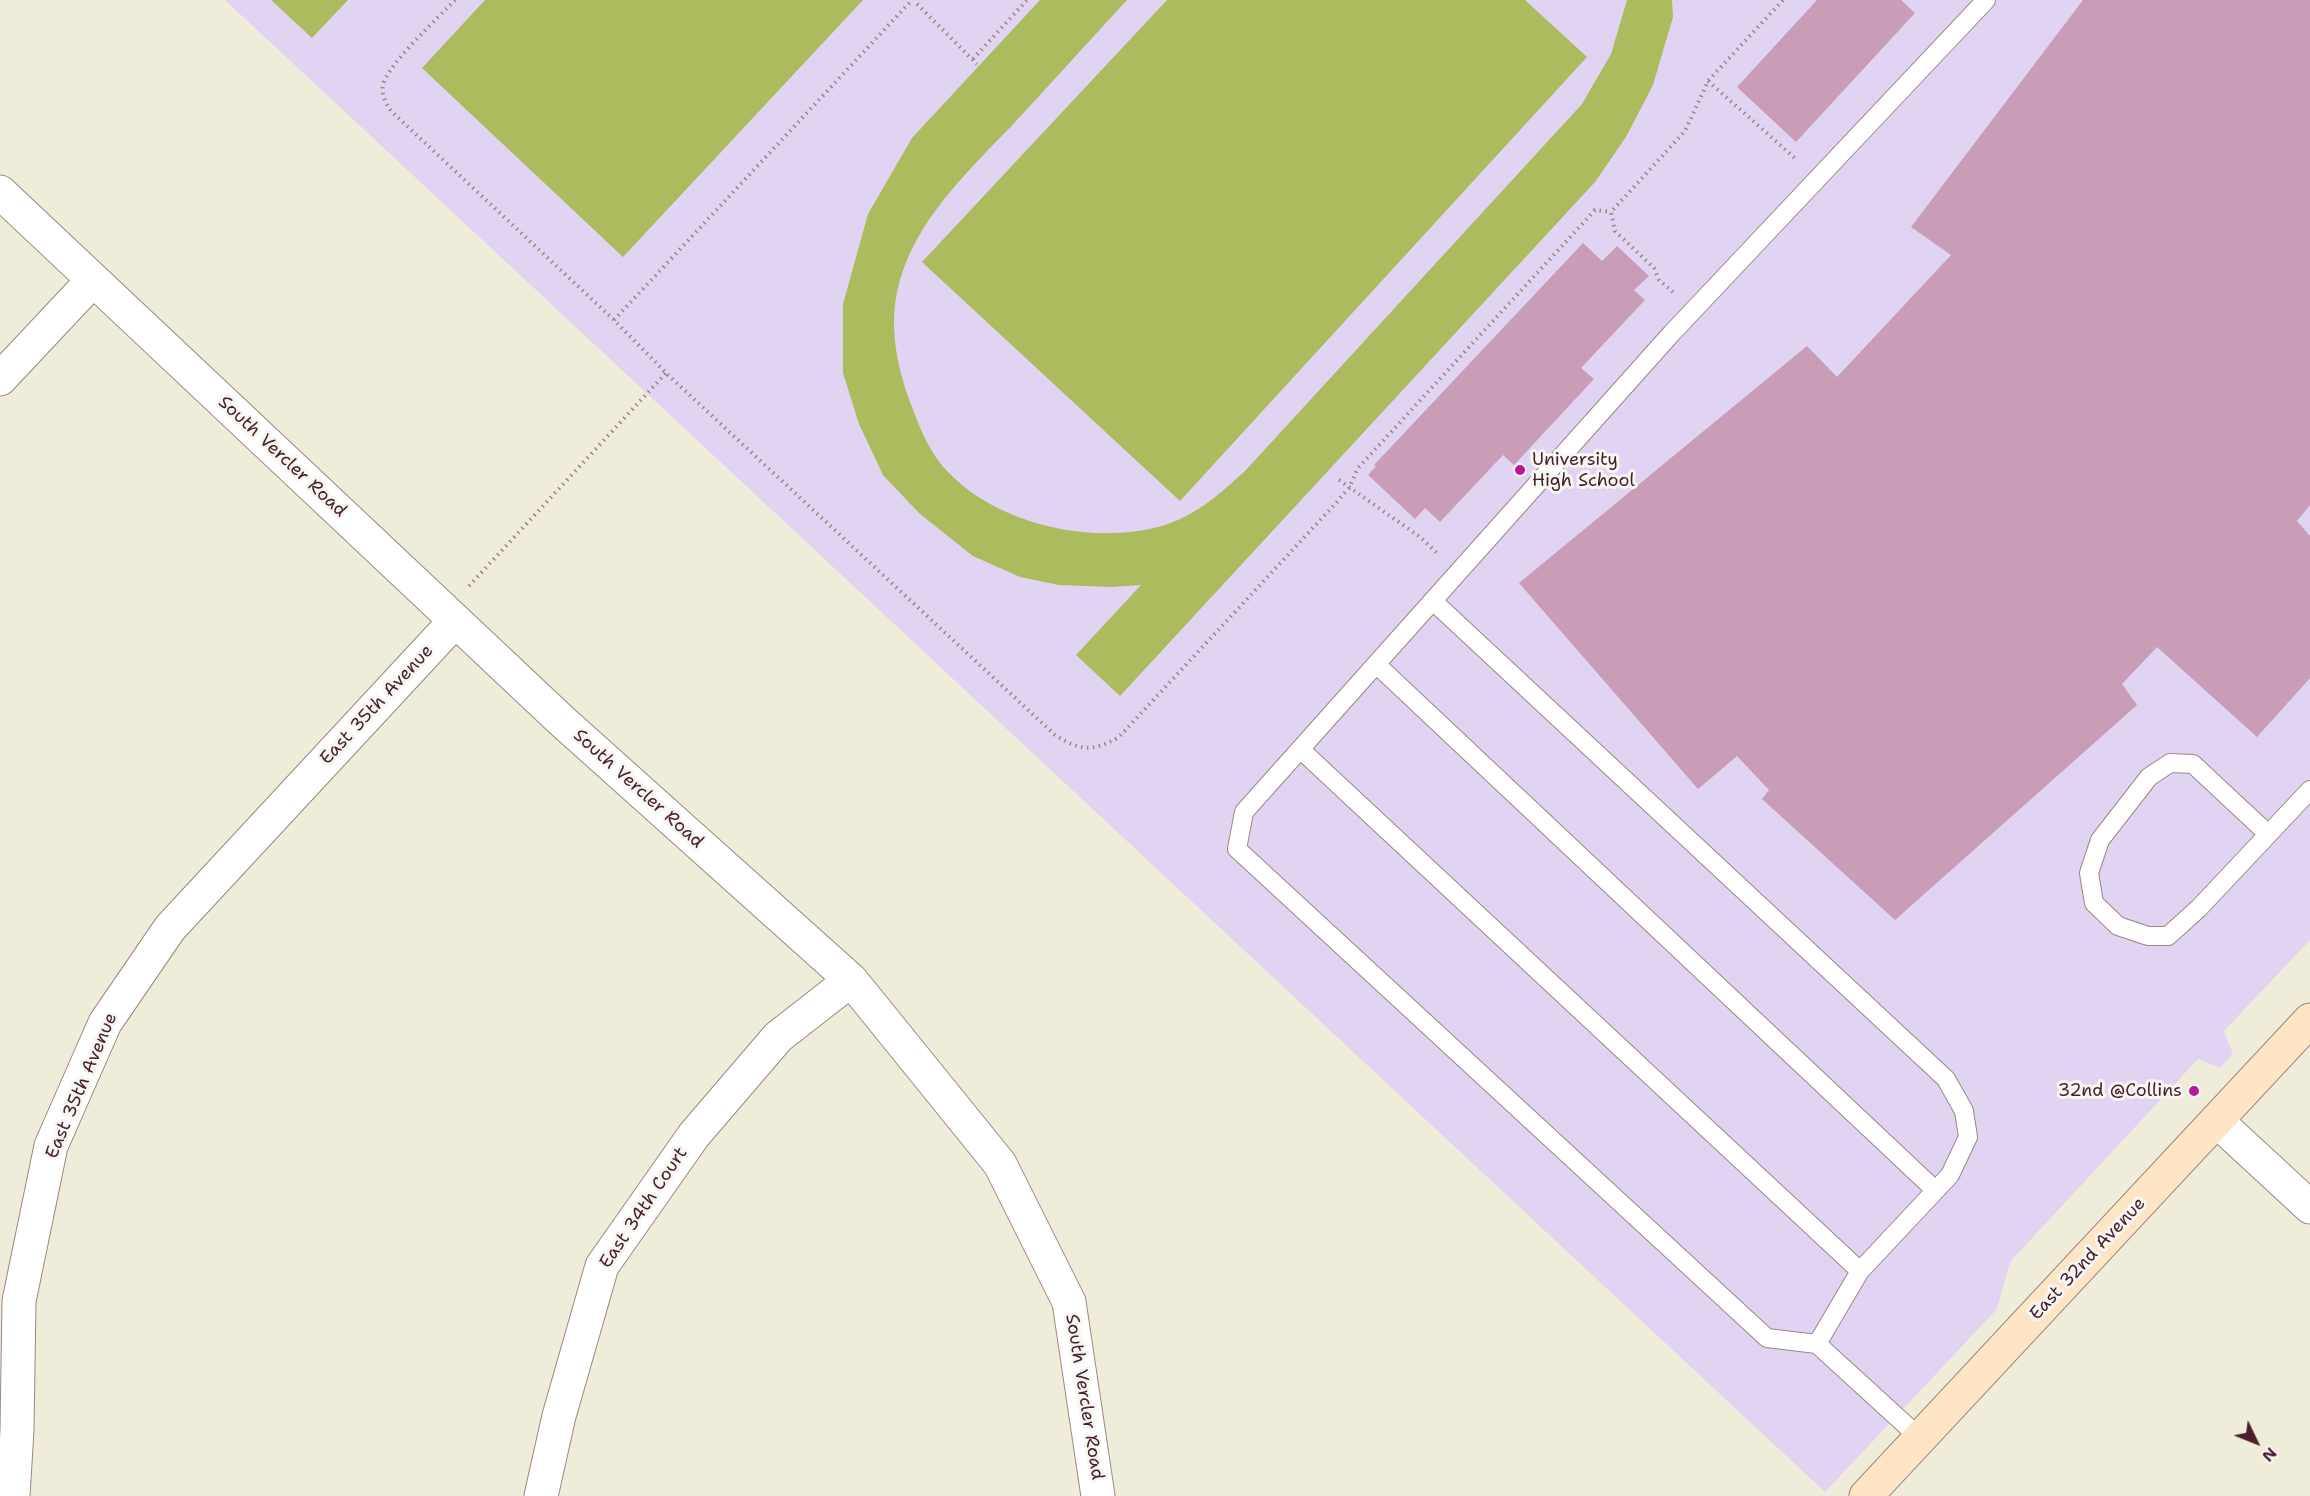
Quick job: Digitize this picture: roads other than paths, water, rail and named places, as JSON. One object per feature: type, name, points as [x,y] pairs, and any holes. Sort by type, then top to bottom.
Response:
[{"type":"main road","name":"East 32nd Avenue","points":[[1866,1496],[2310,1020]]},
{"type":"street","name":"South Vercler Road","points":[[0,192],[450,616],[850,980],[1000,1164],[1069,1302],[1098,1496]]},
{"type":"street","points":[[0,379],[93,280]]},
{"type":"street","name":"East 35th Avenue","points":[[13,1496],[17,1430],[10,1299],[51,1146],[105,1023],[170,928],[450,616]]},
{"type":"street","name":"East 34th Court","points":[[541,1496],[559,1416],[602,1266],[694,1135],[778,1037],[850,980]]},
{"type":"street","points":[[2217,1121],[2310,1207]]},
{"type":"lane","points":[[1920,1438],[1817,1344],[1767,1338],[1237,849],[1245,812],[1300,749],[1671,334],[1986,0]]},
{"type":"lane","points":[[1432,601],[1946,1080],[1964,1111],[1968,1137],[1950,1175],[1860,1271],[1817,1344]]},
{"type":"lane","points":[[1376,664],[1935,1190]]},
{"type":"lane","points":[[1300,749],[1860,1271]]},
{"type":"lane","points":[[2268,834],[2193,764],[2170,763],[2149,777],[2100,840],[2088,873],[2094,903],[2118,926],[2148,936],[2168,936],[2199,908],[2310,790]]},
{"type":"place","name":"University High School","points":[[1520,470]]},
{"type":"place","name":"32nd @Collins","points":[[2194,1091]]}]
